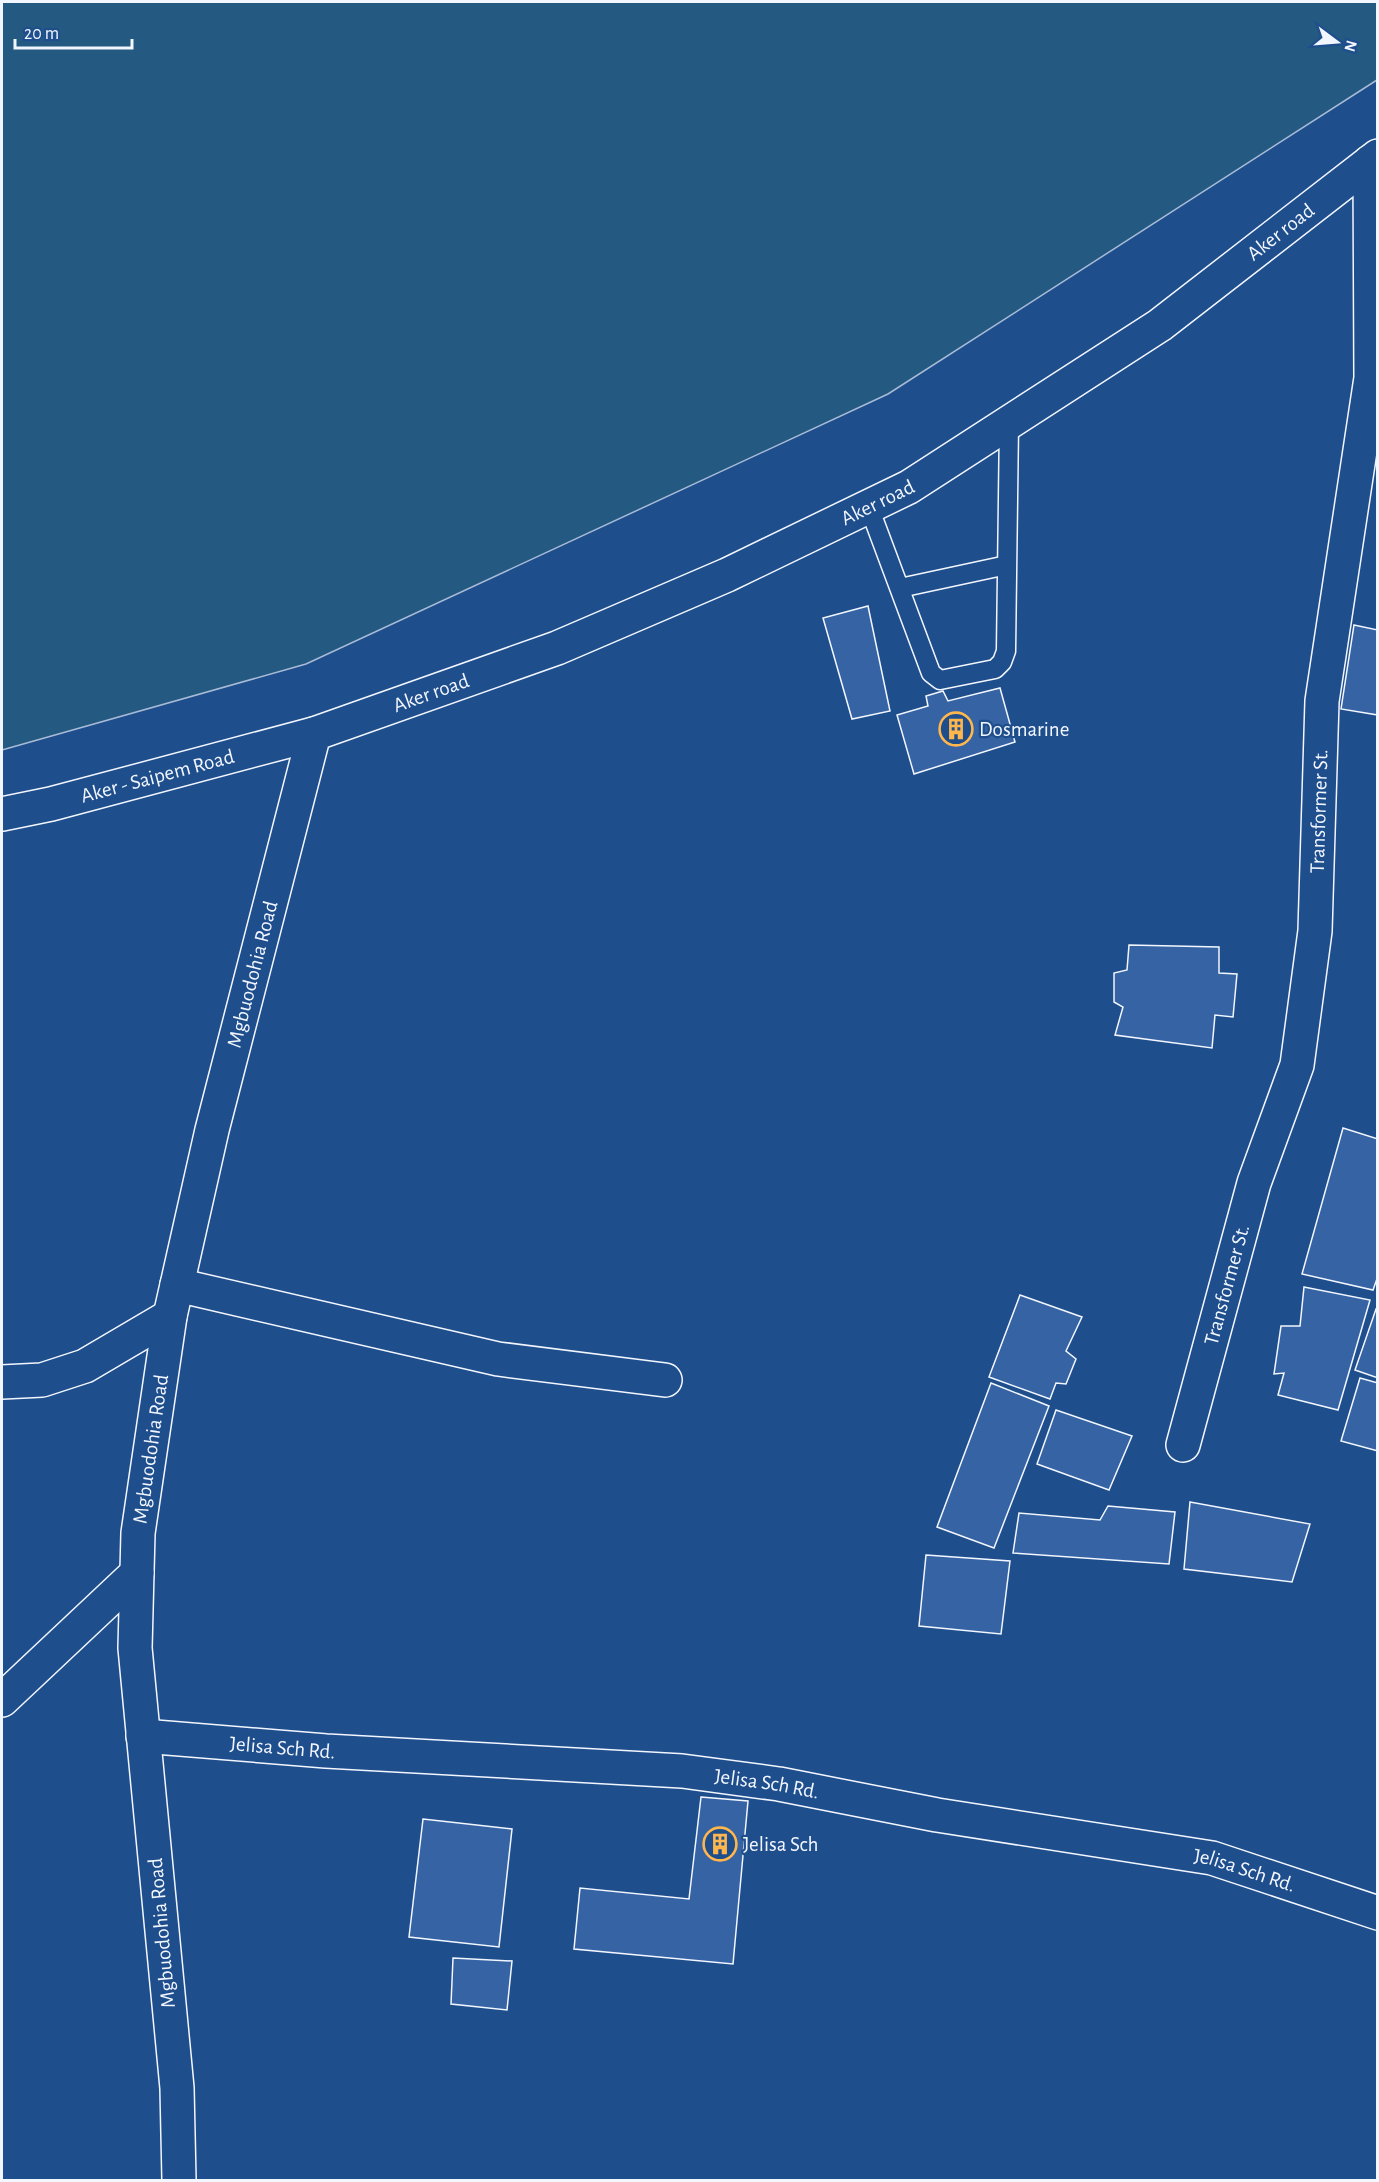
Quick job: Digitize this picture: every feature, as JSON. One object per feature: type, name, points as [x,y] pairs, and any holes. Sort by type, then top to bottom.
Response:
[{"type":"street","name":"Aker road","points":[[314,734],[557,648],[727,575],[909,487],[1160,325],[1374,159]]},
{"type":"street","name":"Transformer St.","points":[[1184,1445],[1254,1183],[1297,1065],[1315,931],[1322,701],[1371,378],[1374,159]]},
{"type":"street","name":"Aker - Saipem Road","points":[[2,814],[51,804],[314,734]]},
{"type":"street","name":"Mgbuodohia Road","points":[[179,2181],[177,2088],[135,1648],[138,1533],[170,1317],[177,1285],[212,1130],[314,734]]},
{"type":"street","points":[[177,1285],[498,1359],[665,1380]]},
{"type":"street","points":[[2,1382],[42,1380],[86,1366],[170,1317]]},
{"type":"street","points":[[2,1701],[137,1573]]},
{"type":"street","name":"Jelisa Sch Rd.","points":[[143,1736],[326,1751],[682,1771],[779,1784],[937,1815],[1212,1858],[1377,1914]]},
{"type":"lane","points":[[869,507],[931,673],[940,680],[950,680],[995,669],[1002,662],[1005,651],[1009,423]]},
{"type":"lane","points":[[900,588],[1007,565]]},
{"type":"shaded area","points":[[2,2],[1377,2],[1377,80],[888,394],[306,664],[2,750]]},
{"type":"building","points":[[868,606],[890,711],[852,719],[823,618]]},
{"type":"building","points":[[1354,625],[1378,630],[1378,715],[1341,709]]},
{"type":"building","name":"Dosmarine","points":[[1000,688],[1015,742],[914,774],[897,715],[928,706],[926,696],[943,691],[948,701]]},
{"type":"building","points":[[1129,945],[1219,947],[1219,973],[1237,974],[1233,1017],[1215,1015],[1212,1048],[1115,1035],[1123,1007],[1114,1002],[1114,973],[1127,970]]},
{"type":"building","points":[[1343,1128],[1378,1139],[1378,1276],[1373,1290],[1302,1274]]},
{"type":"building","points":[[1304,1287],[1370,1300],[1338,1410],[1278,1395],[1284,1373],[1274,1374],[1281,1326],[1300,1326]]},
{"type":"building","points":[[1020,1295],[1082,1317],[1066,1351],[1076,1359],[1066,1384],[1056,1383],[1050,1399],[989,1377]]},
{"type":"building","points":[[1376,1309],[1378,1310],[1378,1378],[1355,1370]]},
{"type":"building","points":[[1360,1378],[1378,1383],[1378,1451],[1341,1441]]},
{"type":"building","points":[[991,1383],[1049,1406],[994,1548],[937,1527]]},
{"type":"building","points":[[1056,1410],[1132,1436],[1109,1490],[1037,1464]]},
{"type":"building","points":[[1190,1502],[1310,1524],[1292,1582],[1184,1569]]},
{"type":"building","points":[[1108,1506],[1175,1512],[1169,1564],[1013,1553],[1019,1513],[1100,1520]]},
{"type":"building","points":[[926,1555],[1010,1561],[1001,1634],[919,1626]]},
{"type":"building","name":"Jelisa Sch","points":[[701,1797],[748,1801],[733,1964],[574,1949],[580,1888],[689,1899]]},
{"type":"building","points":[[423,1819],[512,1829],[499,1947],[409,1937]]},
{"type":"building","points":[[453,1958],[512,1961],[507,2010],[451,2004]]},
{"type":"place","name":"Dosmarine","points":[[956,729]]},
{"type":"place","name":"Jelisa Sch","points":[[720,1844]]}]
